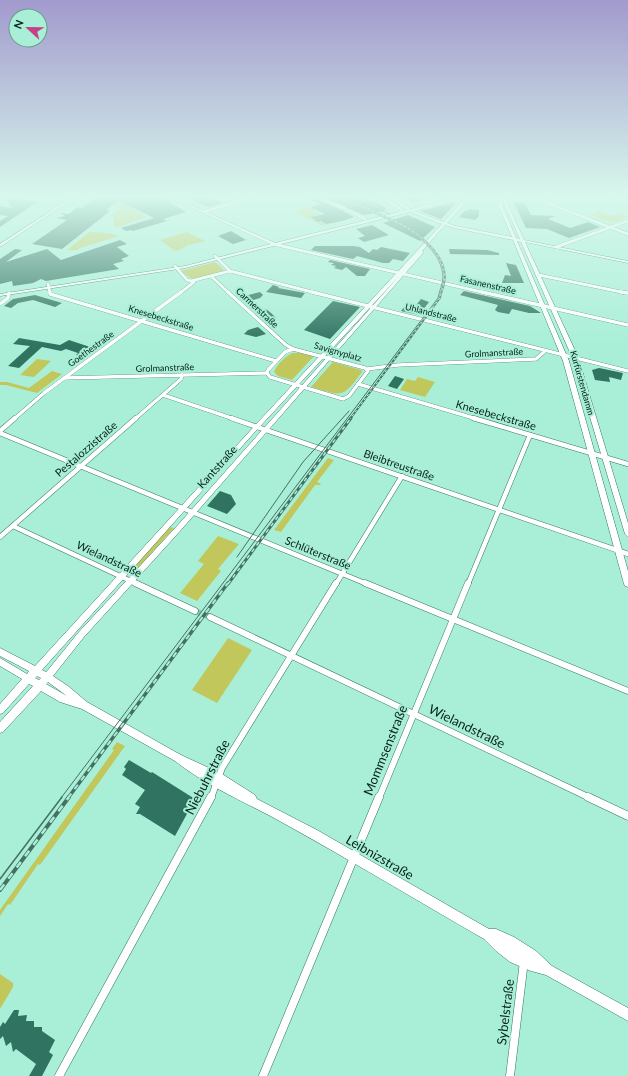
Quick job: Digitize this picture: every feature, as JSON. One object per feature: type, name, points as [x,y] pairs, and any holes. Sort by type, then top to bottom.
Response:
[{"type":"main road","points":[[216,257],[260,245]]},
{"type":"main road","points":[[0,295],[48,286],[175,267],[268,245]]},
{"type":"main road","name":"Kantstraße","points":[[0,710],[120,576],[397,273],[424,245]]},
{"type":"main road","name":"Kantstraße","points":[[0,729],[47,677],[81,634],[193,512],[404,274],[427,245]]},
{"type":"main road","name":"Kurfürstendamm","points":[[516,245],[564,355],[628,584]]},
{"type":"main road","name":"Kurfürstendamm","points":[[525,245],[554,308],[575,358],[628,534]]},
{"type":"main road","points":[[542,245],[628,262]]},
{"type":"main road","points":[[544,245],[556,247],[566,246],[581,252]]},
{"type":"main road","points":[[0,290],[48,286]]},
{"type":"main road","name":"Leibnizstraße","points":[[0,652],[47,677],[73,693],[84,705]]},
{"type":"main road","name":"Leibnizstraße","points":[[0,662],[39,686],[66,700],[84,705],[178,758],[197,773],[218,781],[258,803],[488,935],[500,948],[524,956],[533,967],[548,970],[628,1015]]},
{"type":"street","name":"Fasanenstraße","points":[[278,245],[628,325]]},
{"type":"street","points":[[175,267],[187,280],[194,282],[230,271],[216,257]]},
{"type":"street","name":"Uhlandstraße","points":[[230,271],[628,371]]},
{"type":"street","points":[[539,275],[628,293]]},
{"type":"street","name":"Carmerstraße","points":[[212,277],[286,345],[293,349]]},
{"type":"street","name":"Goethestraße","points":[[0,432],[44,393],[194,282]]},
{"type":"street","name":"Knesebeckstraße","points":[[48,286],[50,294],[276,361]]},
{"type":"street","points":[[0,304],[8,298],[9,293]]},
{"type":"street","points":[[267,373],[285,352],[293,349]]},
{"type":"street","name":"Savignyplatz","points":[[267,373],[270,377],[343,399],[348,396],[368,372],[367,369],[293,349]]},
{"type":"street","name":"Grolmanstraße","points":[[367,369],[375,366],[536,359],[545,351]]},
{"type":"street","name":"Grolmanstraße","points":[[64,378],[267,373]]},
{"type":"street","name":"Pestalozzistraße","points":[[0,537],[181,379],[182,375]]},
{"type":"street","name":"Knesebeckstraße","points":[[358,384],[628,464]]},
{"type":"street","name":"Bleibtreustraße","points":[[162,395],[628,554]]},
{"type":"street","name":"Schlüterstraße","points":[[0,432],[81,467],[628,691]]},
{"type":"street","name":"Mommsenstraße","points":[[263,1076],[530,435]]},
{"type":"street","name":"Niebuhrstraße","points":[[59,1076],[213,794],[222,768],[402,476]]},
{"type":"street","name":"Wielandstraße","points":[[13,526],[195,611]]},
{"type":"street","name":"Wielandstraße","points":[[210,618],[628,816]]},
{"type":"street","name":"Sybelstraße","points":[[510,1076],[524,956]]},
{"type":"green space","points":[[73,245],[89,245],[77,250],[67,250]]},
{"type":"green space","points":[[167,245],[181,245],[184,248],[175,251]]},
{"type":"green space","points":[[215,262],[226,272],[192,279],[181,271]]},
{"type":"green space","points":[[292,353],[301,353],[314,356],[292,380],[278,376],[274,372],[281,361]]},
{"type":"green space","points":[[37,359],[51,361],[34,377],[20,375]]},
{"type":"green space","points":[[333,362],[361,370],[362,372],[346,391],[341,393],[311,387]]},
{"type":"green space","points":[[52,371],[62,374],[37,393],[6,385],[0,385],[0,382],[7,382],[29,388]]},
{"type":"green space","points":[[418,377],[435,382],[425,397],[400,390],[407,379],[415,381]]},
{"type":"green space","points":[[328,458],[334,460],[317,482],[321,484],[315,485],[281,532],[274,530]]},
{"type":"green space","points":[[170,527],[174,528],[134,572],[130,571]]},
{"type":"green space","points":[[218,536],[239,544],[218,569],[221,571],[197,601],[180,593],[204,564],[198,561]]},
{"type":"green space","points":[[228,638],[252,650],[217,703],[192,690]]},
{"type":"green space","points":[[117,742],[125,746],[40,865],[38,864],[10,905],[8,904],[0,916],[0,910],[114,750],[112,749]]},
{"type":"green space","points":[[0,974],[13,983],[13,987],[0,1009]]},
{"type":"building","points":[[39,245],[67,245],[62,249]]},
{"type":"building","points":[[105,245],[123,245],[117,247],[129,256],[121,259],[124,261],[113,264],[119,269],[46,281],[41,279],[33,283],[13,286],[12,281],[0,284],[0,259],[15,249],[22,250],[6,262],[47,249],[61,260]]},
{"type":"building","points":[[315,246],[353,246],[360,247],[369,253],[373,249],[377,250],[381,247],[410,253],[403,261],[393,259],[389,263],[383,263],[357,256],[353,259],[311,250]]},
{"type":"building","points":[[449,249],[487,250],[499,253],[499,255],[450,254]]},
{"type":"building","points":[[330,260],[370,269],[365,276],[357,276],[346,267],[342,270],[334,268],[336,266],[331,265],[334,263],[328,262]]},
{"type":"building","points":[[506,263],[516,265],[524,283],[502,283],[505,275],[511,276]]},
{"type":"building","points":[[273,285],[279,287],[278,288],[305,293],[301,298],[266,292]]},
{"type":"building","points":[[464,291],[530,306],[541,313],[529,313],[512,309],[509,314],[498,312],[495,310],[498,305],[460,295]]},
{"type":"building","points":[[260,292],[263,295],[260,298],[246,302],[241,297]]},
{"type":"building","points":[[35,295],[62,303],[55,307],[33,300],[18,303],[11,308],[4,306],[13,299]]},
{"type":"building","points":[[421,299],[429,302],[419,315],[401,311],[405,306],[414,308]]},
{"type":"building","points":[[333,301],[360,307],[330,339],[304,330]]},
{"type":"building","points":[[266,309],[276,318],[268,320],[257,311]]},
{"type":"building","points":[[258,327],[266,334],[256,337],[244,334],[248,330]]},
{"type":"building","points":[[19,338],[60,345],[69,340],[90,347],[93,345],[100,347],[82,360],[75,358],[79,356],[76,355],[78,353],[66,349],[61,351],[42,347],[19,368],[8,366],[30,346],[13,344]]},
{"type":"building","points":[[599,368],[623,373],[621,380],[609,377],[610,382],[595,380],[592,370]]},
{"type":"building","points":[[395,376],[404,379],[397,389],[388,386]]},
{"type":"building","points":[[220,491],[231,495],[236,504],[227,514],[207,506]]},
{"type":"building","points":[[129,760],[151,773],[152,772],[195,799],[175,836],[140,814],[136,814],[140,807],[135,804],[145,790],[122,775],[126,769],[124,767]]},
{"type":"building","points":[[14,1010],[19,1010],[18,1016],[27,1015],[26,1021],[34,1021],[34,1027],[42,1027],[42,1031],[55,1040],[49,1052],[53,1055],[42,1076],[29,1076],[36,1064],[16,1049],[13,1052],[11,1042],[6,1046],[3,1036],[0,1039],[0,1027],[3,1022],[5,1024]]},
{"type":"tunnel","points":[[195,611],[210,617]]},
{"type":"tram line","points":[[61,798],[438,298],[443,277],[439,261],[427,245]]},
{"type":"tram line","points":[[237,557],[303,462],[349,411]]},
{"type":"tram line","points":[[0,879],[62,797]]},
{"type":"railway","points":[[350,419],[440,298],[445,277],[441,261],[429,245]]},
{"type":"railway","points":[[228,584],[351,418]]},
{"type":"railway","points":[[68,798],[228,583]]},
{"type":"railway","points":[[0,890],[69,797]]}]
